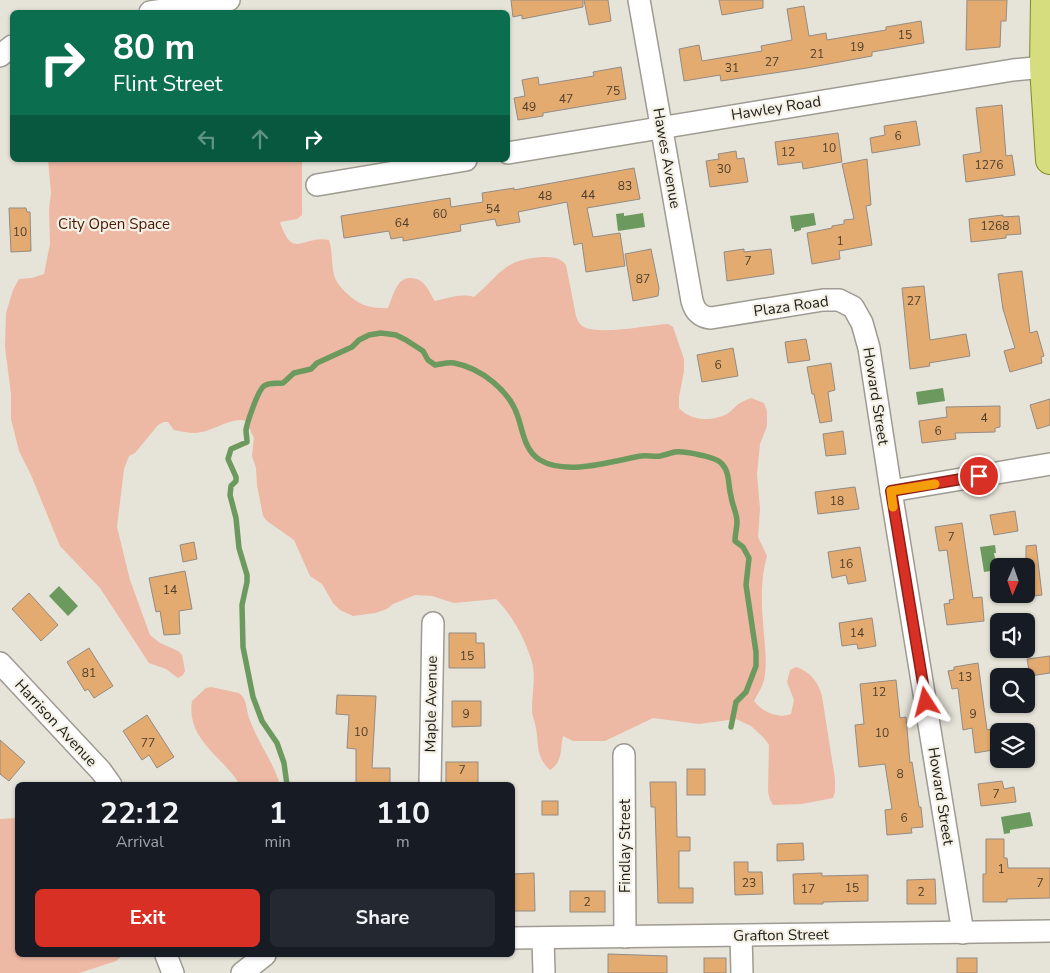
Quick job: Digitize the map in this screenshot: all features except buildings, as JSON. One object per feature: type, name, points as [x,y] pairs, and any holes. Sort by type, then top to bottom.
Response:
[{"type":"main road","points":[[1045,0],[1044,67],[1050,160]]},
{"type":"street","points":[[161,10],[203,2],[229,0]]},
{"type":"street","name":"Hawes Avenue","points":[[639,0],[692,302],[700,314]]},
{"type":"street","points":[[0,56],[10,48]]},
{"type":"street","name":"Hawley Road","points":[[510,153],[1003,71],[1044,67]]},
{"type":"street","points":[[317,185],[454,162]]},
{"type":"street","name":"Plaza Road","points":[[700,314],[707,317],[716,317],[823,300],[840,300],[853,307],[866,334]]},
{"type":"street","name":"Howard Street","points":[[866,334],[964,933]]},
{"type":"street","points":[[891,491],[1050,464]]},
{"type":"street","name":"Maple Avenue","points":[[430,782],[433,623]]},
{"type":"street","name":"Harrison Avenue","points":[[0,663],[101,771],[108,782]]},
{"type":"street","name":"Findlay Street","points":[[624,755],[625,937]]},
{"type":"street","name":"Grafton Street","points":[[515,938],[1050,931]]},
{"type":"street","points":[[741,936],[742,973]]},
{"type":"street","points":[[543,938],[544,973]]},
{"type":"street","points":[[167,957],[173,973]]},
{"type":"street","points":[[242,973],[262,957]]},
{"type":"green space","name":"City Open Space","points":[[48,162],[302,162],[302,215],[297,219],[280,222],[285,234],[289,241],[294,244],[320,239],[329,240],[336,280],[346,293],[364,305],[388,308],[398,285],[401,281],[410,278],[423,283],[435,301],[459,296],[474,297],[503,269],[510,265],[518,261],[549,257],[558,259],[566,265],[576,316],[582,326],[599,330],[668,324],[673,327],[684,359],[679,408],[689,416],[708,419],[721,417],[740,403],[751,398],[764,403],[767,411],[767,426],[760,444],[757,474],[760,509],[758,537],[767,556],[762,597],[766,666],[761,689],[754,701],[771,714],[781,716],[791,714],[794,700],[787,682],[790,670],[796,667],[813,678],[822,696],[835,779],[833,798],[802,804],[773,805],[768,791],[769,745],[751,726],[736,719],[699,724],[653,718],[605,741],[573,741],[563,736],[559,759],[550,770],[542,759],[538,748],[532,713],[534,680],[532,662],[518,628],[496,599],[454,603],[432,596],[415,595],[375,613],[353,616],[340,610],[333,603],[322,584],[310,576],[294,540],[267,521],[263,516],[256,468],[252,456],[254,438],[246,421],[234,421],[195,433],[174,430],[168,422],[164,422],[158,425],[135,453],[129,456],[124,469],[117,527],[130,580],[150,635],[182,655],[185,671],[178,678],[166,669],[149,663],[100,588],[60,546],[31,475],[19,451],[11,419],[11,394],[5,347],[6,313],[13,290],[19,279],[32,278],[44,274],[50,244],[49,209],[51,193]]},
{"type":"green space","points":[[211,687],[239,693],[244,698],[252,726],[279,782],[238,782],[207,747],[200,737],[192,715],[192,701],[206,688]]},
{"type":"green space","points":[[15,818],[15,957],[121,957],[116,961],[79,973],[0,973],[0,819]]},
{"type":"shaded area","points":[[624,213],[624,216],[643,213],[645,227],[618,231],[616,214]]},
{"type":"shaded area","points":[[814,213],[816,225],[801,228],[801,230],[794,232],[790,216]]},
{"type":"shaded area","points":[[943,388],[945,401],[918,405],[916,392]]},
{"type":"shaded area","points":[[995,545],[996,553],[994,553],[995,558],[990,558],[990,571],[984,572],[980,547]]},
{"type":"shaded area","points":[[59,586],[78,606],[68,616],[49,596]]},
{"type":"shaded area","points":[[1030,812],[1033,826],[1010,830],[1010,833],[1004,834],[1001,817]]},
{"type":"waterway","points":[[287,782],[284,763],[277,743],[262,721],[253,697],[243,647],[242,605],[247,575],[239,548],[236,518],[230,495],[231,486],[236,481],[236,477],[228,459],[231,449],[247,442],[246,430],[248,421],[264,386],[283,383],[294,373],[311,369],[317,363],[352,347],[359,340],[369,335],[381,333],[396,335],[406,340],[423,351],[428,360],[435,365],[452,363],[484,375],[501,390],[514,407],[525,441],[531,452],[540,460],[551,465],[563,467],[590,466],[641,456],[660,456],[679,452],[705,456],[716,460],[725,467],[737,519],[735,541],[743,547],[749,558],[746,585],[756,652],[756,666],[746,692],[736,702],[731,727]]},
{"type":"slow traffic","points":[[893,507],[891,491],[935,484]]},
{"type":"route","points":[[926,702],[891,491],[979,476]]}]
